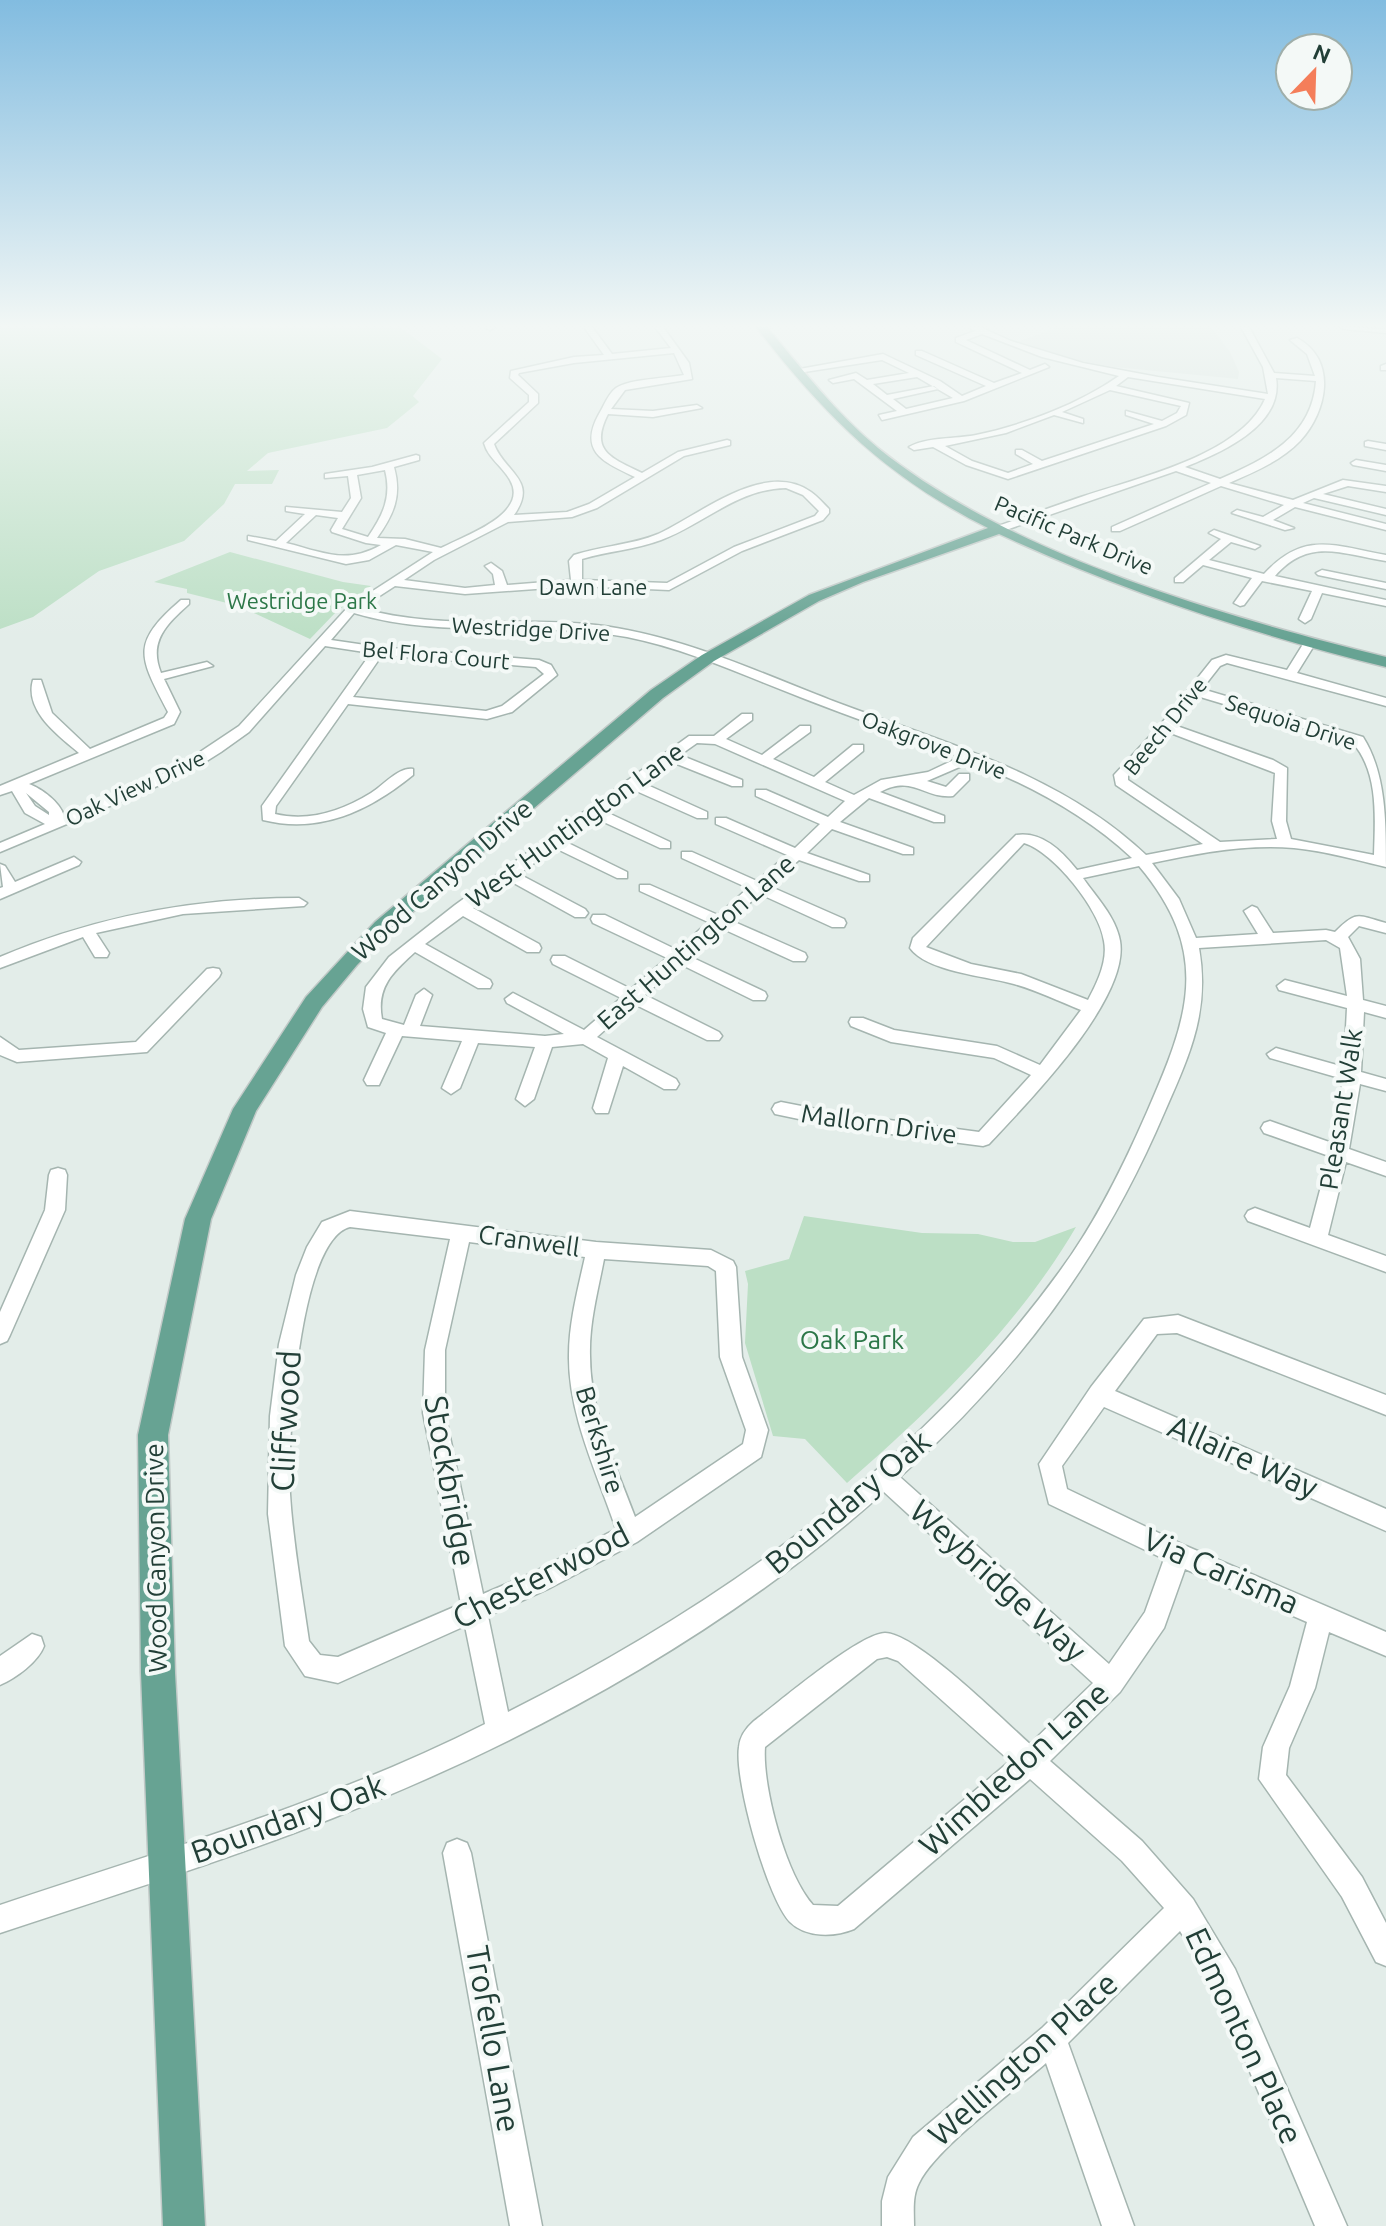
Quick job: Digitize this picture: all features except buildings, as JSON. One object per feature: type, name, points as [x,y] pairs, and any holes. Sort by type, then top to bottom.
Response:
[{"type":"main road","name":"Pacific Park Drive","points":[[854,431],[874,450],[934,493],[999,529],[1141,589],[1309,644],[1386,662]]},
{"type":"main road","name":"Wood Canyon Drive","points":[[184,2226],[158,1673],[153,1435],[198,1219],[245,1109],[314,1002],[349,960],[382,927],[657,694],[708,658],[783,613],[829,592],[999,529]]},
{"type":"street","points":[[503,431],[489,443],[491,450],[517,482],[517,504],[506,519]]},
{"type":"street","points":[[594,431],[595,446],[612,462],[640,476]]},
{"type":"street","points":[[914,447],[1000,431]]},
{"type":"street","points":[[1035,431],[1042,434]]},
{"type":"street","points":[[1108,431],[1126,438]]},
{"type":"street","points":[[988,485],[1040,464],[1145,431]]},
{"type":"street","name":"Wood Canyon Drive","points":[[999,529],[1177,468],[1227,445],[1244,431]]},
{"type":"street","points":[[1116,529],[1266,463],[1294,441],[1301,431]]},
{"type":"street","points":[[981,436],[999,445]]},
{"type":"street","points":[[1064,442],[1084,451]]},
{"type":"street","points":[[506,519],[568,515],[593,506],[681,454],[727,443]]},
{"type":"street","points":[[935,444],[969,463],[1008,476]]},
{"type":"street","points":[[1368,444],[1386,447]]},
{"type":"street","points":[[1019,452],[1040,464]]},
{"type":"street","points":[[329,476],[416,458]]},
{"type":"street","points":[[1356,463],[1386,468]]},
{"type":"street","points":[[370,541],[391,510],[396,488],[389,466]]},
{"type":"street","points":[[1177,468],[1247,492],[1386,527]]},
{"type":"street","points":[[352,473],[356,498],[336,530],[370,541],[441,551]]},
{"type":"street","points":[[1264,521],[1285,506],[1340,483],[1386,489]]},
{"type":"street","name":"Dawn Lane","points":[[390,582],[448,591],[577,583],[674,586],[717,559],[819,518],[825,511],[806,491],[794,485],[774,486],[731,497],[660,537],[578,557],[575,561],[577,583]]},
{"type":"street","points":[[1316,495],[1386,512]]},
{"type":"street","points":[[290,509],[347,516]]},
{"type":"street","points":[[278,545],[313,512]]},
{"type":"street","points":[[1237,513],[1289,528]]},
{"type":"street","name":"Oak View Drive","points":[[0,848],[181,771],[216,749],[244,729],[352,609],[441,551],[506,519]]},
{"type":"street","points":[[1214,533],[1255,546]]},
{"type":"street","points":[[252,538],[346,561],[365,558],[393,542]]},
{"type":"street","points":[[1179,580],[1229,538]]},
{"type":"street","points":[[1240,603],[1264,577],[1294,553],[1361,548],[1386,558]]},
{"type":"street","points":[[1201,561],[1386,603]]},
{"type":"street","points":[[491,566],[498,573],[502,589]]},
{"type":"street","points":[[1322,573],[1386,586]]},
{"type":"street","points":[[1305,619],[1318,590]]},
{"type":"street","points":[[0,791],[169,721],[174,712],[147,646],[155,630],[185,602]]},
{"type":"street","name":"Westridge Drive","points":[[352,609],[397,621],[430,624],[593,629],[653,639],[708,658]]},
{"type":"street","name":"Bel Flora Court","points":[[320,642],[379,651],[539,664],[550,671],[548,680],[501,713],[487,715],[342,700]]},
{"type":"street","points":[[1309,644],[1290,675],[1386,702]]},
{"type":"street","points":[[379,651],[269,806],[268,817],[283,822],[307,821],[360,807],[388,790],[408,772]]},
{"type":"street","name":"Oakgrove Drive","points":[[708,658],[1020,778],[1074,805],[1122,840],[1144,861]]},
{"type":"street","name":"Beech Drive","points":[[1217,847],[1121,782],[1121,775],[1166,727],[1216,663],[1226,659],[1290,675]]},
{"type":"street","points":[[158,677],[207,666]]},
{"type":"street","points":[[37,683],[36,699],[47,716],[88,754]]},
{"type":"street","name":"Sequoia Drive","points":[[1195,691],[1358,740],[1369,748],[1383,804],[1383,862]]},
{"type":"street","points":[[717,740],[747,717]]},
{"type":"street","points":[[1166,727],[1268,763],[1282,771],[1279,821],[1285,843]]},
{"type":"street","points":[[763,760],[805,729]]},
{"type":"street","name":"West Huntington Lane","points":[[403,1030],[374,1023],[369,1004],[380,975],[460,908],[694,739],[717,740],[815,783],[939,819]]},
{"type":"street","points":[[815,783],[858,748]]},
{"type":"street","points":[[670,756],[737,783]]},
{"type":"street","name":"East Huntington Lane","points":[[403,1030],[545,1042],[585,1038],[860,796],[886,783],[932,776],[968,758]]},
{"type":"street","points":[[911,780],[948,793],[964,777]]},
{"type":"street","points":[[17,784],[40,797],[56,811],[57,823],[39,818],[19,797],[17,784]]},
{"type":"street","points":[[633,784],[702,815]]},
{"type":"street","points":[[761,793],[830,823],[908,851]]},
{"type":"street","points":[[25,804],[40,797]]},
{"type":"street","points":[[594,812],[665,845]]},
{"type":"street","points":[[721,821],[797,854],[864,878]]},
{"type":"street","name":"Mallorn Drive","points":[[781,1109],[837,1120],[983,1139],[1042,1073],[1093,1008],[1113,949],[1109,927],[1074,875],[1045,844],[1028,838],[1016,841],[919,942],[922,953],[968,969],[1015,978],[1093,1008]]},
{"type":"street","points":[[552,841],[622,875]]},
{"type":"street","points":[[1074,875],[1217,847],[1285,843],[1383,862]]},
{"type":"street","points":[[687,855],[838,923]]},
{"type":"street","name":"Boundary Oak","points":[[169,1862],[372,1789],[499,1730],[663,1642],[773,1568],[885,1478],[1001,1363],[1069,1275],[1117,1196],[1142,1145],[1190,1026],[1196,992],[1192,943],[1171,898],[1144,861]]},
{"type":"street","points":[[0,869],[6,891],[74,862]]},
{"type":"street","points":[[508,874],[580,913]]},
{"type":"street","points":[[645,888],[799,957]]},
{"type":"street","points":[[0,963],[87,930],[133,917],[215,903],[299,903]]},
{"type":"street","points":[[460,908],[533,948]]},
{"type":"street","points":[[1252,911],[1268,938]]},
{"type":"street","points":[[599,919],[759,996]]},
{"type":"street","points":[[1192,943],[1326,935],[1338,938],[1356,920],[1386,928]]},
{"type":"street","points":[[87,930],[101,953]]},
{"type":"street","name":"Pleasant Walk","points":[[1317,1239],[1340,1152],[1352,1075],[1356,1004],[1351,958],[1347,944],[1338,938]]},
{"type":"street","points":[[414,944],[484,984]]},
{"type":"street","points":[[559,960],[713,1036]]},
{"type":"street","points":[[0,1043],[3,1049],[17,1056],[141,1048],[213,973]]},
{"type":"street","points":[[1285,986],[1386,1012]]},
{"type":"street","points":[[373,1080],[424,995]]},
{"type":"street","points":[[513,999],[670,1084]]},
{"type":"street","points":[[857,1022],[891,1036],[997,1052],[1042,1073]]},
{"type":"street","points":[[451,1088],[473,1035]]},
{"type":"street","points":[[525,1099],[545,1042]]},
{"type":"street","points":[[1276,1054],[1386,1085]]},
{"type":"street","points":[[602,1108],[618,1055]]},
{"type":"street","points":[[1270,1128],[1386,1169]]},
{"type":"street","points":[[0,1335],[55,1210],[58,1175]]},
{"type":"street","points":[[1255,1216],[1386,1264]]},
{"type":"street","name":"Cranwell","points":[[331,1225],[350,1219],[596,1250],[711,1258],[726,1267],[731,1357],[757,1430],[753,1450]]},
{"type":"street","name":"Cliffwood","points":[[314,1667],[297,1646],[278,1456],[281,1393],[296,1312],[322,1236],[331,1225]]},
{"type":"street","name":"Stockbridge","points":[[462,1232],[442,1309],[432,1382],[439,1448],[499,1730]]},
{"type":"street","name":"Berkshire","points":[[596,1250],[582,1327],[580,1372],[590,1415],[629,1534]]},
{"type":"street","points":[[1099,1394],[1151,1325],[1178,1324],[1386,1405]]},
{"type":"street","name":"Via Carisma","points":[[1099,1394],[1050,1464],[1057,1496],[1178,1554],[1386,1644]]},
{"type":"street","name":"Allaire Way","points":[[1099,1394],[1386,1520]]},
{"type":"street","name":"Chesterwood","points":[[314,1667],[338,1670],[473,1612],[629,1534],[753,1450]]},
{"type":"street","name":"Weybridge Way","points":[[885,1478],[1111,1683]]},
{"type":"street","name":"Wimbledon Lane","points":[[844,1919],[1031,1761],[1111,1683],[1155,1619],[1178,1554]]},
{"type":"street","points":[[1321,1616],[1302,1688],[1276,1747],[1272,1779],[1352,1887],[1386,1952]]},
{"type":"street","name":"Edmonton Place","points":[[844,1919],[824,1922],[800,1913],[782,1884],[750,1766],[752,1743],[763,1730],[872,1648],[887,1645],[906,1652],[1132,1851],[1183,1909],[1225,1979],[1331,2226]]},
{"type":"street","points":[[0,1672],[32,1646]]},
{"type":"street","name":"Trofello Lane","points":[[457,1853],[526,2226]]},
{"type":"street","points":[[0,1919],[169,1862]]},
{"type":"street","name":"Wellington Place","points":[[898,2226],[898,2201],[904,2177],[924,2148],[1052,2038],[1183,1909]]},
{"type":"street","points":[[1052,2038],[1118,2226]]},
{"type":"green space","points":[[0,431],[373,431],[268,453],[247,471],[279,470],[272,484],[235,484],[224,504],[184,541],[99,571],[33,617],[0,629]]},
{"type":"green space","name":"Westridge Park","points":[[230,552],[343,582],[371,586],[336,612],[310,639],[239,606],[154,582]]},
{"type":"green space","name":"Oak Park","points":[[804,1216],[922,1233],[978,1234],[1013,1242],[1035,1242],[1076,1227],[1001,1332],[942,1395],[847,1483],[805,1439],[773,1436],[745,1343],[748,1284],[745,1271],[789,1259]]}]
